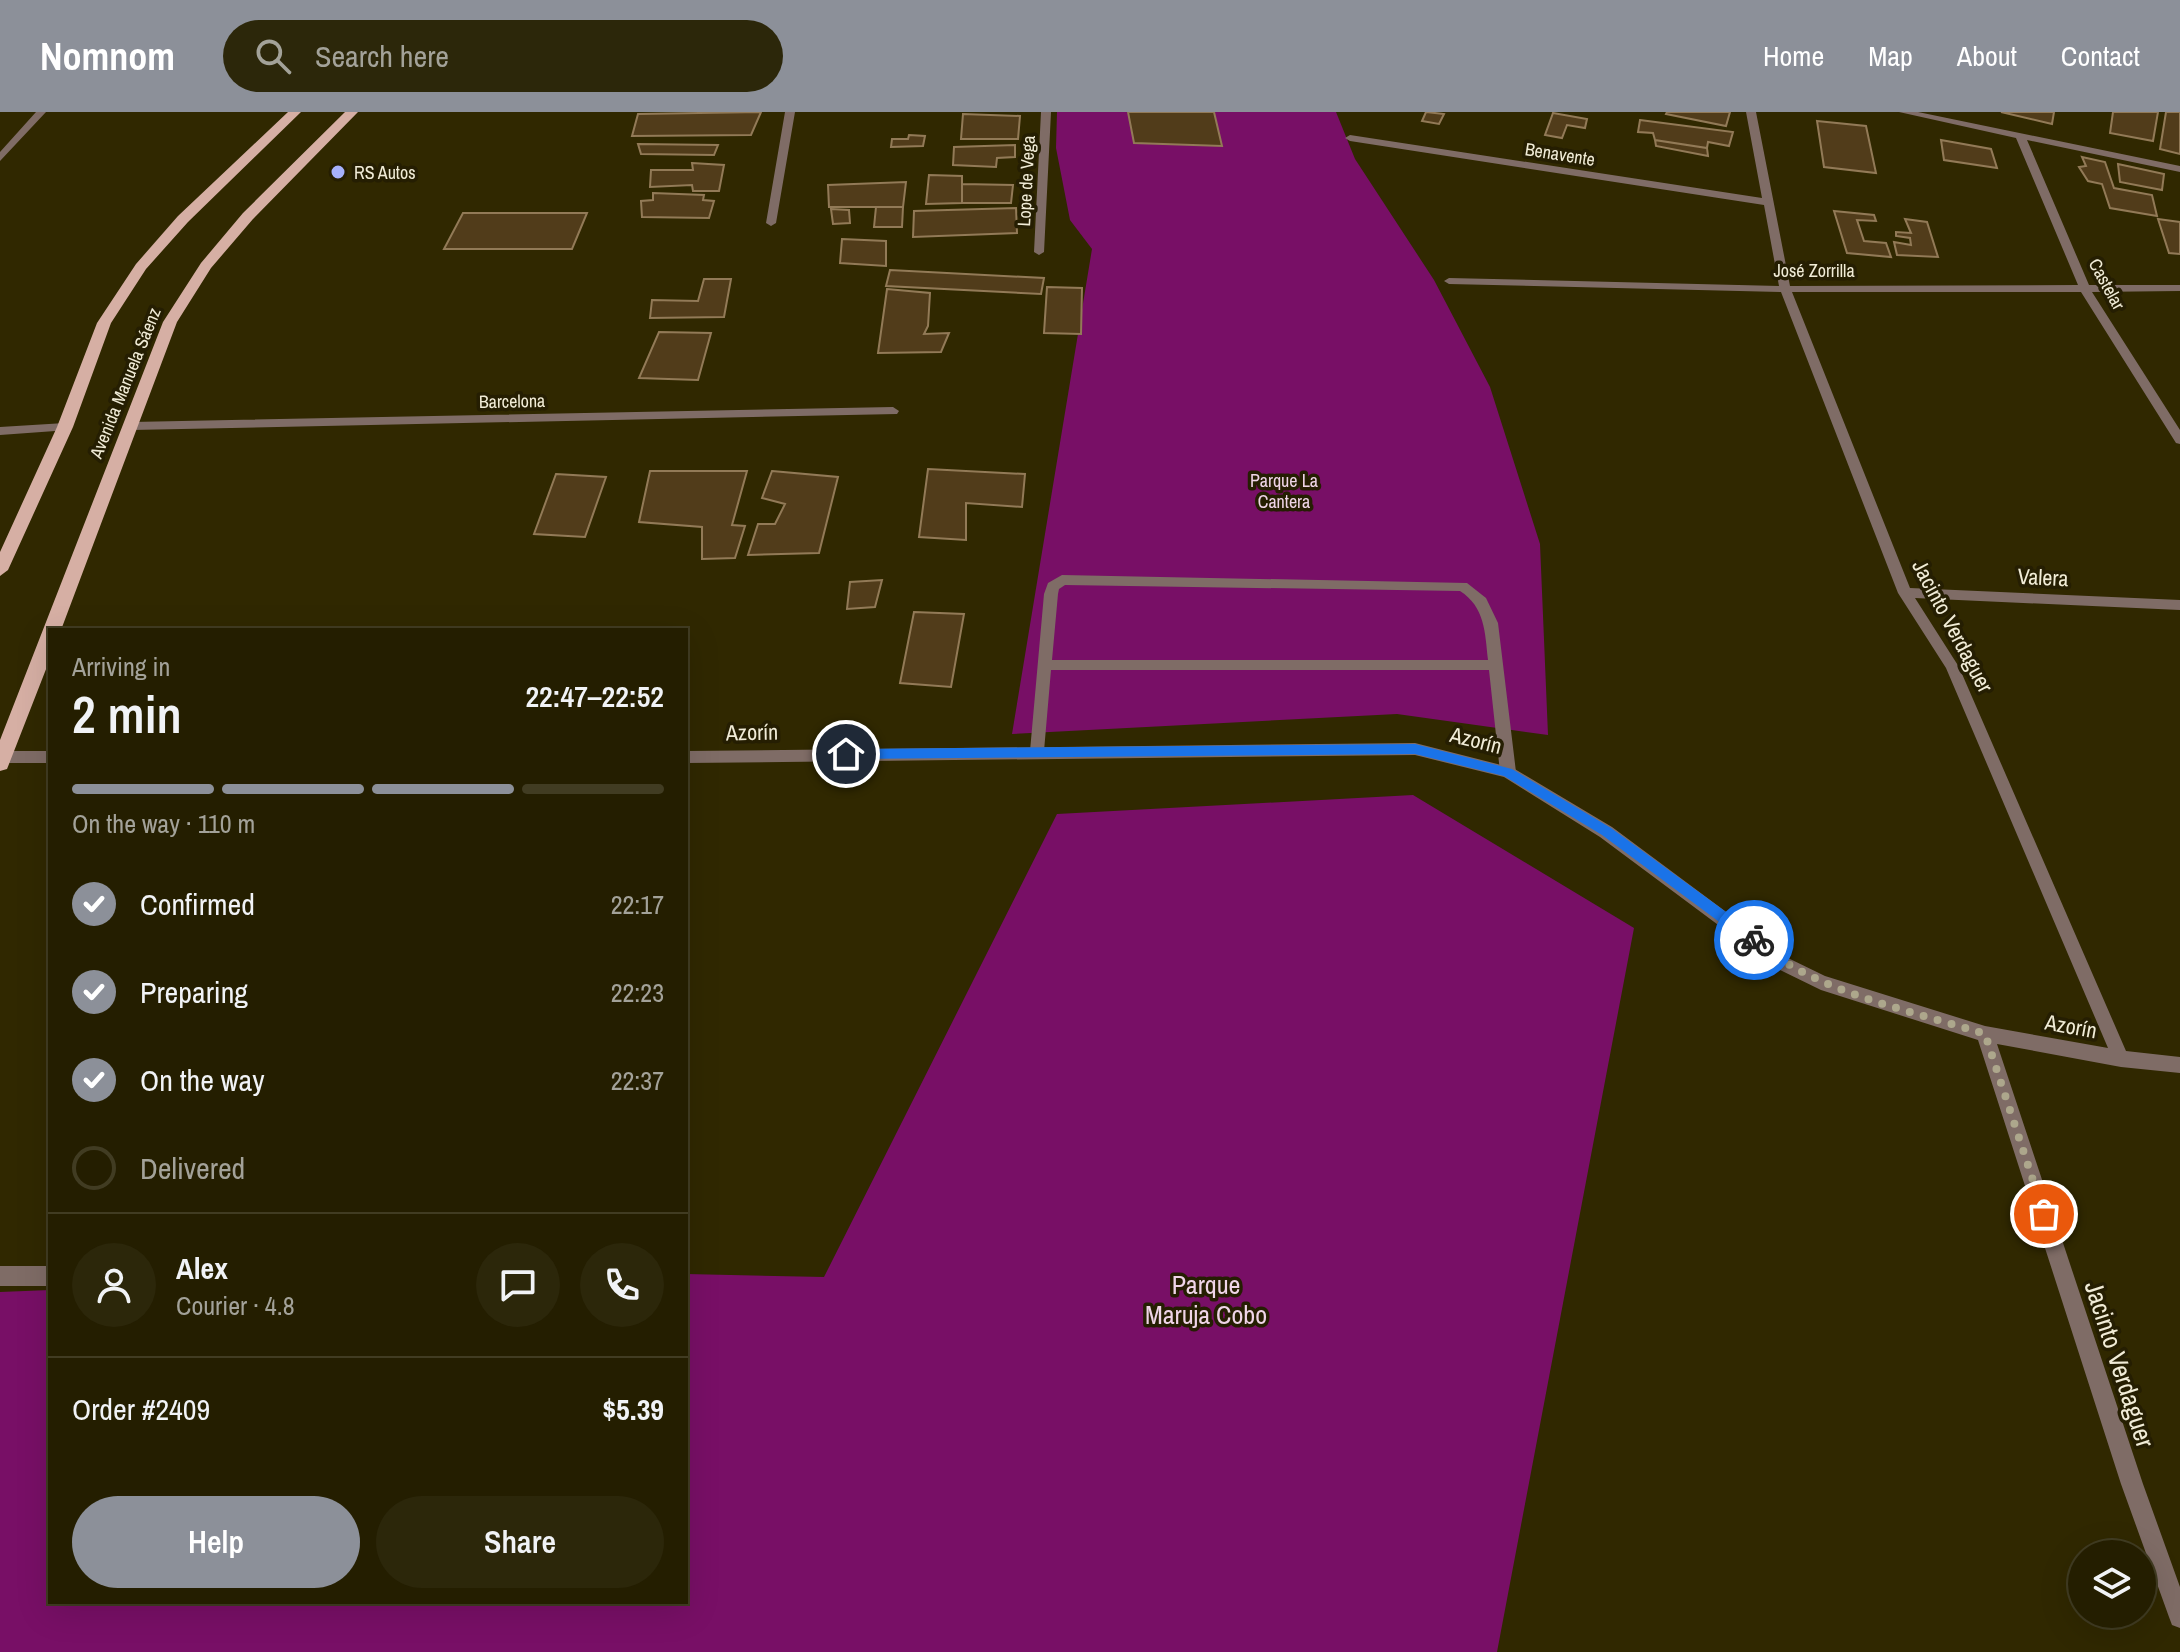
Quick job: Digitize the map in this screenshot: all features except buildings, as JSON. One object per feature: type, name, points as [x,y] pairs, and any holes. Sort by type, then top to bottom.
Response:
[{"type":"main road","name":"Avenida Manuela Sáenz","points":[[0,570],[65,427],[104,323],[141,267],[183,219],[295,112]]},
{"type":"main road","name":"Avenida Manuela Sáenz","points":[[53,628],[170,322],[206,266],[248,216],[352,112]]},
{"type":"main road","points":[[1,759],[48,641]]},
{"type":"street","points":[[0,158],[41,112]]},
{"type":"street","points":[[771,223],[790,112]]},
{"type":"street","name":"Lope de Vega","points":[[1039,252],[1046,112]]},
{"type":"street","name":"Jacinto Verdaguer","points":[[1751,112],[1785,289],[1905,593],[1952,667],[2121,1059]]},
{"type":"street","points":[[1904,112],[2180,169]]},
{"type":"street","name":"Castelar","points":[[2020,136],[2084,287],[2180,440]]},
{"type":"street","name":"Benavente","points":[[1350,138],[1766,202]]},
{"type":"street","name":"José Zorrilla","points":[[1449,281],[1785,289],[2180,288]]},
{"type":"street","name":"Barcelona","points":[[132,426],[893,411]]},
{"type":"street","points":[[0,431],[65,427]]},
{"type":"street","points":[[1037,751],[1053,586],[1062,580],[1462,586],[1485,604],[1491,623],[1508,772]]},
{"type":"street","name":"Valera","points":[[1905,593],[2180,605]]},
{"type":"street","points":[[1045,665],[1495,665]]},
{"type":"street","name":"Azorín","points":[[688,757],[1415,749],[1508,772],[1606,832],[1782,963],[1821,982],[1985,1034],[2121,1059],[2180,1065]]},
{"type":"street","points":[[1,759],[48,757]]},
{"type":"street","name":"Jacinto Verdaguer","points":[[1985,1034],[2132,1484],[2180,1617]]},
{"type":"street","points":[[0,1276],[48,1276]]},
{"type":"green space","name":"Parque La Cantera","points":[[1057,112],[1336,112],[1355,159],[1434,280],[1490,387],[1540,544],[1548,735],[1397,714],[1012,734],[1092,249],[1070,220],[1056,148]]},
{"type":"green space","name":"Parque Maruja Cobo","points":[[1413,795],[1634,928],[1497,1652],[0,1652],[0,1292],[48,1290],[48,1604],[688,1604],[688,1274],[824,1277],[1057,814]]},
{"type":"way so far","points":[[1754,940],[1782,963],[1821,982],[1985,1034],[2044,1214]]},
{"type":"place","name":"RS Autos","points":[[338,172]]},
{"type":"route","points":[[846,754],[1415,749],[1508,772],[1606,832],[1754,940]]}]
